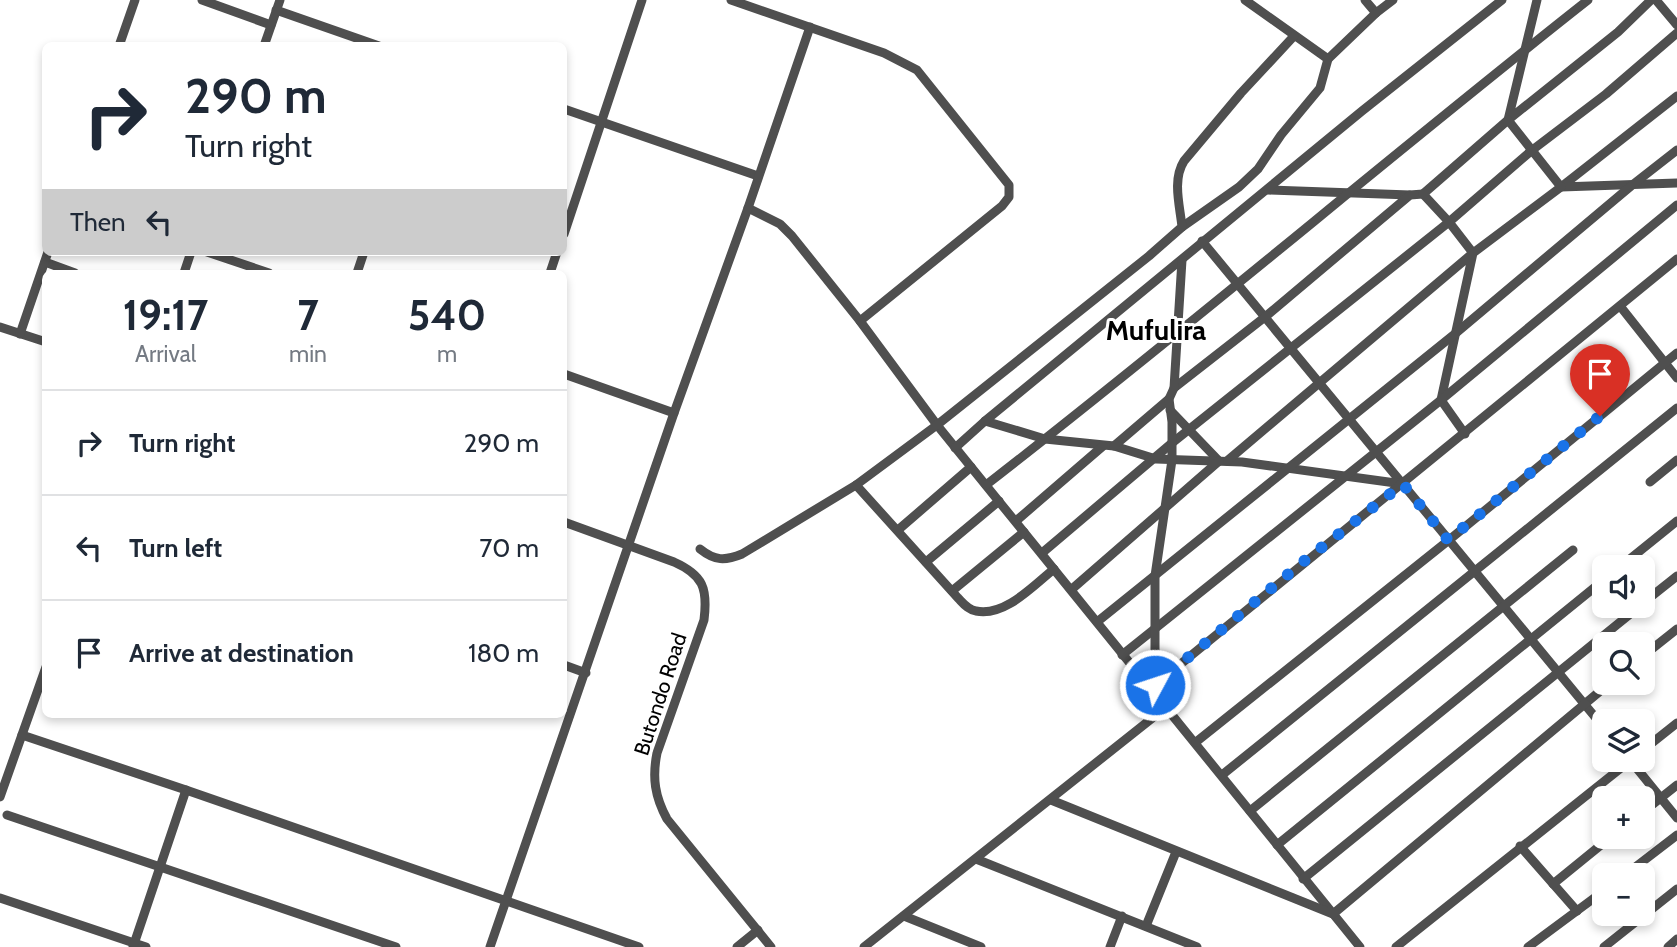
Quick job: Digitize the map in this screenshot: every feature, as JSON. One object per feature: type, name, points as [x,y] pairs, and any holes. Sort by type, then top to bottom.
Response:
[{"type":"street","points":[[120,42],[135,0]]},
{"type":"street","points":[[202,0],[271,25]]},
{"type":"street","points":[[265,42],[280,0]]},
{"type":"street","points":[[567,220],[642,0]]},
{"type":"street","points":[[731,0],[899,59],[917,70],[1004,177],[1010,192],[1002,206],[860,321]]},
{"type":"street","points":[[1245,0],[1328,60]]},
{"type":"street","points":[[1365,0],[1376,13]]},
{"type":"street","points":[[701,549],[710,557],[721,560],[742,554],[856,485],[1116,284],[1182,227],[1239,187],[1258,169],[1281,135],[1320,88],[1328,60],[1392,0]]},
{"type":"street","points":[[955,448],[1202,241],[1502,0]]},
{"type":"street","points":[[1508,120],[1538,0]]},
{"type":"street","points":[[986,485],[1177,334],[1345,194],[1588,0]]},
{"type":"street","points":[[1268,190],[1423,194],[1654,0],[1677,25]]},
{"type":"street","points":[[276,10],[368,42]]},
{"type":"street","points":[[490,947],[810,27]]},
{"type":"street","points":[[1042,554],[1172,443],[1449,222],[1531,151],[1606,94],[1677,33]]},
{"type":"street","points":[[1182,227],[1177,181],[1179,169],[1241,93],[1294,36]]},
{"type":"street","points":[[1072,589],[1164,508],[1320,384],[1473,253],[1677,96]]},
{"type":"street","points":[[567,110],[758,176]]},
{"type":"street","points":[[1508,120],[1561,187]]},
{"type":"street","points":[[1097,622],[1456,333],[1677,150]]},
{"type":"street","points":[[1561,187],[1677,183]]},
{"type":"street","points":[[1423,194],[1473,253],[1441,400],[1465,433]]},
{"type":"street","points":[[1114,446],[1168,399],[1174,388],[1265,317],[1410,195]]},
{"type":"street","points":[[1122,655],[1217,582],[1677,205]]},
{"type":"street","points":[[748,208],[780,224],[793,236],[955,448],[1072,589],[1122,655],[1152,687],[1165,708],[1360,947]]},
{"type":"street","points":[[1202,241],[1592,714]]},
{"type":"street","points":[[42,270],[47,256]]},
{"type":"street","points":[[219,256],[260,270]]},
{"type":"street","points":[[1152,687],[1677,259]]},
{"type":"street","points":[[1174,388],[1181,260]]},
{"type":"street","points":[[45,262],[67,270]]},
{"type":"street","points":[[20,334],[42,271]]},
{"type":"street","points":[[1620,306],[1677,378]]},
{"type":"street","points":[[0,327],[42,341]]},
{"type":"street","points":[[1196,743],[1677,353]]},
{"type":"street","points":[[567,375],[674,412]]},
{"type":"street","points":[[1152,687],[1154,576],[1172,460],[1168,399]]},
{"type":"street","points":[[1222,775],[1677,408]]},
{"type":"street","points":[[1170,410],[1223,461]]},
{"type":"street","points":[[985,421],[1045,439],[1114,446],[1156,459],[1288,467],[1403,484]]},
{"type":"street","points":[[1016,521],[1103,446]]},
{"type":"street","points":[[1650,482],[1677,460]]},
{"type":"street","points":[[898,530],[971,467]]},
{"type":"street","points":[[856,485],[972,610],[977,612],[998,609],[1009,604],[1054,569]]},
{"type":"street","points":[[926,562],[999,501]]},
{"type":"street","points":[[1635,555],[1677,521]]},
{"type":"street","name":"Butondo Road","points":[[567,523],[687,568],[695,574],[705,590],[704,620],[657,753],[654,784],[659,805],[667,819],[771,947]]},
{"type":"street","points":[[952,591],[1024,532]]},
{"type":"street","points":[[1250,811],[1573,550]]},
{"type":"street","points":[[1655,594],[1677,576]]},
{"type":"street","points":[[1278,845],[1592,589]]},
{"type":"street","points":[[1303,879],[1625,618]]},
{"type":"street","points":[[1655,646],[1677,629]]},
{"type":"street","points":[[567,666],[586,673]]},
{"type":"street","points":[[0,797],[42,678]]},
{"type":"street","points":[[1332,914],[1595,695]]},
{"type":"street","points":[[864,947],[1165,708]]},
{"type":"street","points":[[1655,740],[1677,723]]},
{"type":"street","points":[[22,736],[639,947]]},
{"type":"street","points":[[1396,947],[1615,772]]},
{"type":"street","points":[[1640,772],[1677,818]]},
{"type":"street","points":[[1655,803],[1677,785]]},
{"type":"street","points":[[133,945],[186,790]]},
{"type":"street","points":[[1051,800],[1332,914]]},
{"type":"street","points":[[7,815],[396,947]]},
{"type":"street","points":[[1641,863],[1677,835]]},
{"type":"street","points":[[1520,846],[1577,911]]},
{"type":"street","points":[[1553,884],[1596,849]]},
{"type":"street","points":[[1146,926],[1176,852]]},
{"type":"street","points":[[976,859],[1197,947]]},
{"type":"street","points":[[1604,947],[1677,889]]},
{"type":"street","points":[[0,898],[133,945],[146,947]]},
{"type":"street","points":[[1528,947],[1592,900]]},
{"type":"street","points":[[904,916],[981,947]]},
{"type":"street","points":[[1110,947],[1122,916]]},
{"type":"street","points":[[737,947],[758,930]]},
{"type":"street","points":[[1668,947],[1677,939]]},
{"type":"district","name":"Mufulira","points":[[1156,330]]},
{"type":"route","points":[[1155,685],[1304,561],[1403,484],[1448,540],[1600,416]]}]
